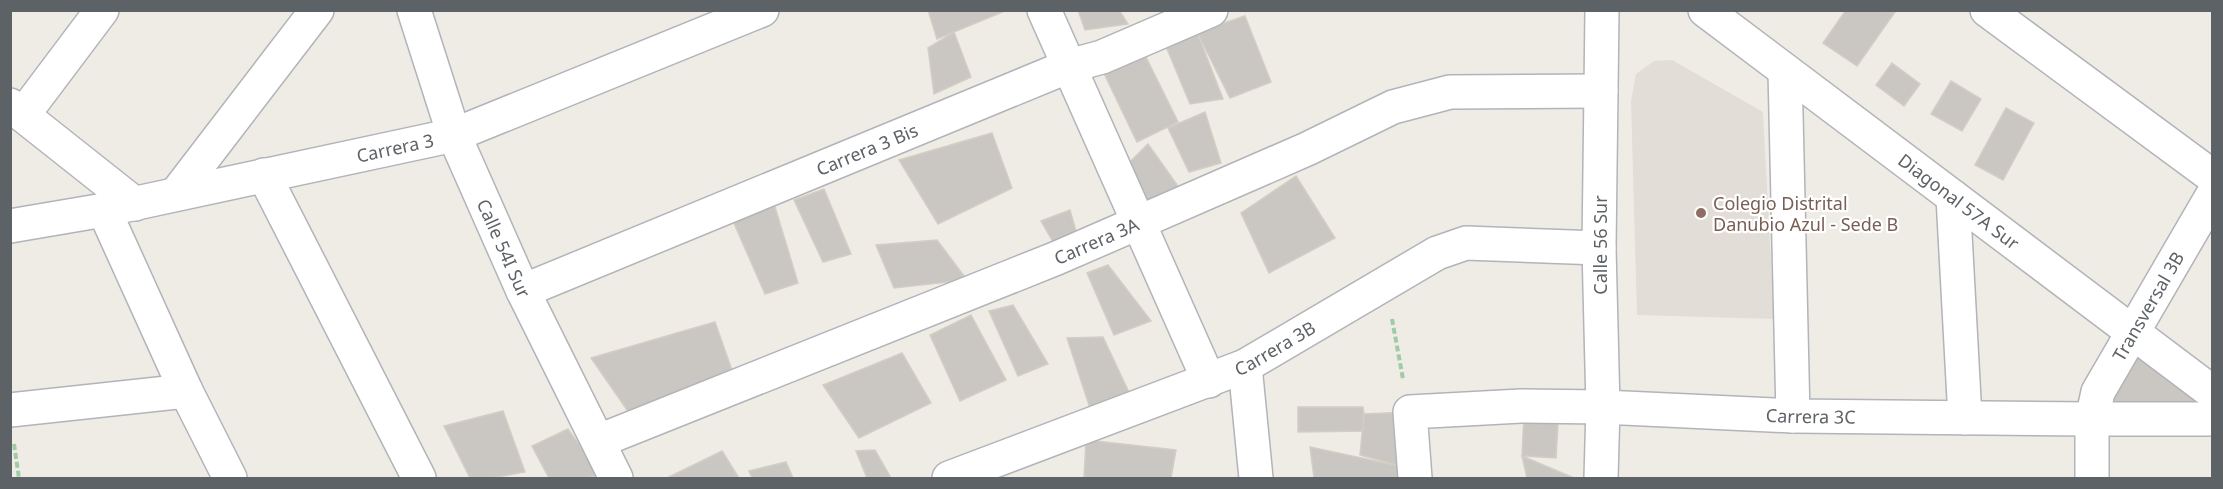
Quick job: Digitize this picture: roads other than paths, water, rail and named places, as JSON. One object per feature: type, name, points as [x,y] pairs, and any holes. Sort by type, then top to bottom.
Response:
[{"type":"street","points":[[102,10],[17,110],[135,204]]},
{"type":"street","points":[[176,194],[317,10]]},
{"type":"street","name":"Calle 54I Sur","points":[[414,10],[454,135],[523,291],[616,478]]},
{"type":"street","name":"Carrera 3","points":[[10,226],[135,204],[454,135],[762,10]]},
{"type":"street","points":[[1044,10],[1209,381]]},
{"type":"street","name":"Carrera 3 Bis","points":[[523,291],[1069,66],[1102,57],[1212,10]]},
{"type":"street","name":"Calle 56 Sur","points":[[1601,478],[1603,407],[1599,248],[1602,10]]},
{"type":"street","name":"Diagonal 57A Sur","points":[[1705,10],[2212,392]]},
{"type":"street","points":[[1987,10],[2212,176]]},
{"type":"street","points":[[1785,70],[1793,416]]},
{"type":"street","name":"Carrera 3A","points":[[599,441],[1057,258],[1307,149],[1394,106],[1450,92],[1601,91]]},
{"type":"street","points":[[264,175],[419,478]]},
{"type":"street","name":"Transversal 3B","points":[[2092,478],[2092,419],[2098,392],[2212,196]]},
{"type":"street","points":[[1953,197],[1965,418]]},
{"type":"street","points":[[104,210],[186,391],[230,478]]},
{"type":"street","name":"Carrera 3B","points":[[949,478],[1245,366],[1437,253],[1466,243],[1599,248]]},
{"type":"street","points":[[1245,366],[1257,478]]},
{"type":"street","points":[[12,425],[186,391]]},
{"type":"street","name":"Carrera 3C","points":[[1415,478],[1410,412],[1521,406],[1603,407],[1793,416],[2212,419]]},
{"type":"place","name":"Colegio Distrital Danubio Azul - Sede B","points":[[1701,213]]}]
